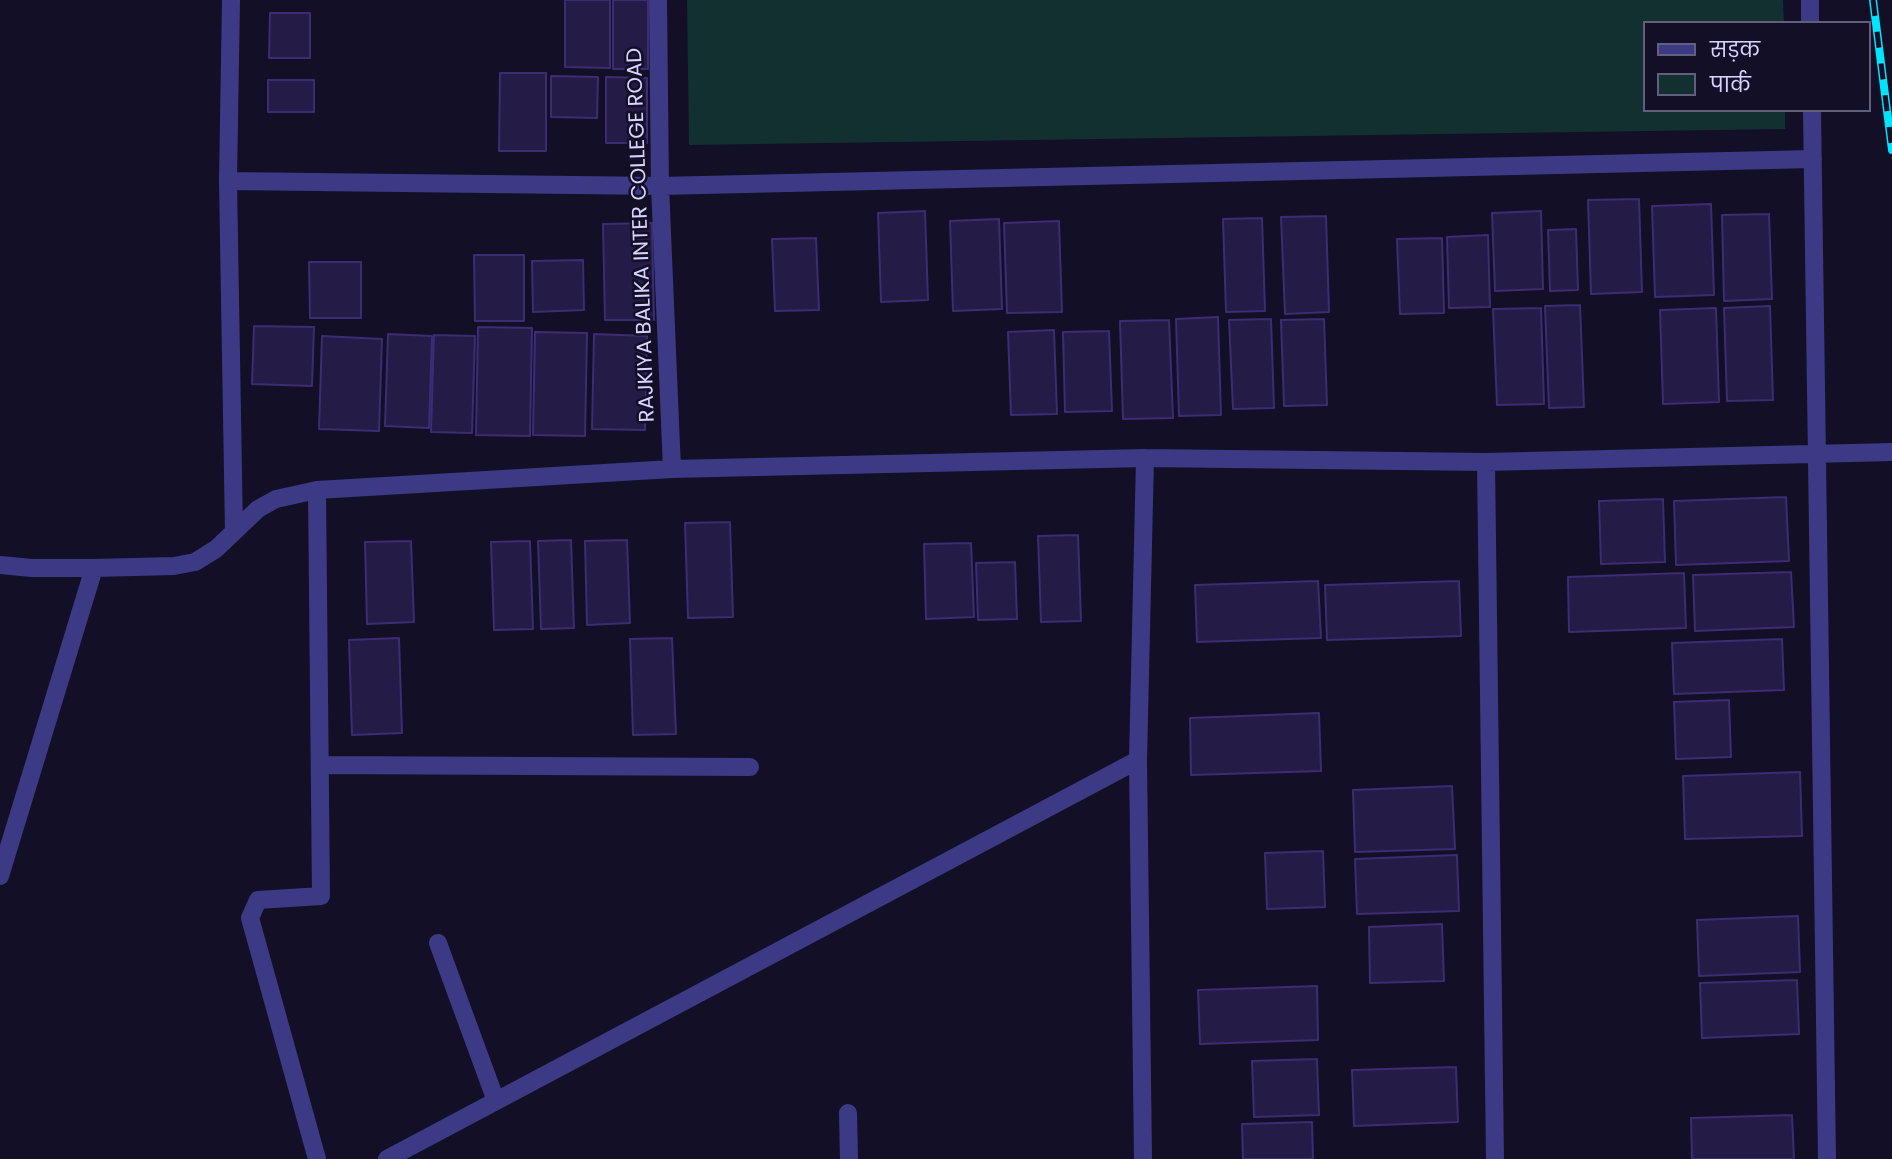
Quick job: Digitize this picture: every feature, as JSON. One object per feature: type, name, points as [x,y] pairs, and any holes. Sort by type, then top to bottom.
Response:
[{"type":"street","points":[[231,0],[228,181],[234,532]]},
{"type":"street","name":"RAJKIYA BALIKA INTER COLLEGE ROAD","points":[[658,0],[660,186],[672,469]]},
{"type":"street","points":[[1810,0],[1810,21]]},
{"type":"street","points":[[1812,112],[1827,1159]]},
{"type":"street","points":[[228,181],[660,186],[1813,159]]},
{"type":"street","points":[[0,565],[94,568],[174,566],[195,562],[216,550],[258,509],[276,499],[317,490],[672,469],[1145,458],[1486,462],[1892,452]]},
{"type":"street","points":[[1143,1159],[1138,760],[1145,458]]},
{"type":"street","points":[[1486,462],[1495,1159]]},
{"type":"street","points":[[317,490],[321,896],[258,901],[250,918],[317,1159]]},
{"type":"street","points":[[0,876],[94,568]]},
{"type":"street","points":[[387,1159],[1138,760]]},
{"type":"street","points":[[320,765],[750,766]]},
{"type":"street","points":[[438,943],[496,1101]]},
{"type":"street","points":[[848,1113],[849,1159]]},
{"type":"green space","points":[[687,0],[1783,0],[1784,21],[1644,21],[1644,112],[1785,112],[1785,129],[689,145]]},
{"type":"building","points":[[565,0],[610,0],[610,68],[565,67]]},
{"type":"building","points":[[613,0],[648,0],[648,69],[613,69]]},
{"type":"building","points":[[270,13],[310,13],[310,58],[269,58]]},
{"type":"building","points":[[500,73],[546,73],[546,151],[499,151]]},
{"type":"building","points":[[551,76],[598,77],[597,118],[551,117]]},
{"type":"building","points":[[606,77],[647,78],[647,143],[606,143]]},
{"type":"building","points":[[268,80],[314,80],[314,112],[268,112]]},
{"type":"building","points":[[1639,199],[1642,292],[1591,294],[1588,200]]},
{"type":"building","points":[[1711,204],[1714,295],[1655,297],[1652,206]]},
{"type":"building","points":[[925,211],[928,300],[881,302],[878,213]]},
{"type":"building","points":[[1541,211],[1543,289],[1495,291],[1492,213]]},
{"type":"building","points":[[1769,214],[1772,299],[1724,301],[1722,215]]},
{"type":"building","points":[[1326,216],[1329,312],[1285,314],[1281,217]]},
{"type":"building","points":[[1262,218],[1265,311],[1226,312],[1223,219]]},
{"type":"building","points":[[999,219],[1002,309],[953,311],[950,221]]},
{"type":"building","points":[[1059,221],[1062,312],[1007,313],[1004,223]]},
{"type":"building","points":[[652,223],[654,320],[605,320],[603,224]]},
{"type":"building","points":[[1576,229],[1578,290],[1550,291],[1548,230]]},
{"type":"building","points":[[1488,235],[1490,307],[1449,308],[1447,237]]},
{"type":"building","points":[[816,238],[819,310],[775,311],[772,239]]},
{"type":"building","points":[[1442,238],[1444,313],[1400,314],[1397,239]]},
{"type":"building","points":[[474,255],[524,255],[524,321],[475,321]]},
{"type":"building","points":[[583,260],[584,310],[533,312],[532,261]]},
{"type":"building","points":[[309,262],[361,262],[361,318],[310,318]]},
{"type":"building","points":[[1580,305],[1584,407],[1549,408],[1545,306]]},
{"type":"building","points":[[1770,306],[1773,400],[1727,401],[1724,308]]},
{"type":"building","points":[[1541,308],[1544,404],[1497,405],[1493,309]]},
{"type":"building","points":[[1716,308],[1719,402],[1663,404],[1660,310]]},
{"type":"building","points":[[1218,317],[1221,415],[1179,416],[1176,319]]},
{"type":"building","points":[[1271,319],[1274,408],[1233,409],[1229,320]]},
{"type":"building","points":[[1324,319],[1327,405],[1284,406],[1281,320]]},
{"type":"building","points":[[1169,320],[1173,418],[1123,419],[1120,321]]},
{"type":"building","points":[[254,326],[314,327],[312,386],[252,384]]},
{"type":"building","points":[[478,327],[532,328],[530,436],[476,435]]},
{"type":"building","points":[[1054,330],[1057,414],[1011,415],[1008,332]]},
{"type":"building","points":[[1109,331],[1112,411],[1065,412],[1063,332]]},
{"type":"building","points":[[535,332],[587,333],[585,436],[533,435]]},
{"type":"building","points":[[388,334],[432,336],[429,428],[385,426]]},
{"type":"building","points":[[594,334],[647,336],[645,430],[592,429]]},
{"type":"building","points":[[434,335],[475,336],[472,433],[431,432]]},
{"type":"building","points":[[322,336],[382,339],[379,431],[319,429]]},
{"type":"building","points":[[1786,497],[1789,561],[1676,565],[1674,501]]},
{"type":"building","points":[[1663,499],[1665,562],[1601,564],[1599,501]]},
{"type":"building","points":[[730,522],[733,617],[688,618],[685,523]]},
{"type":"building","points":[[1078,535],[1081,621],[1041,622],[1038,536]]},
{"type":"building","points":[[571,540],[574,628],[541,629],[538,541]]},
{"type":"building","points":[[627,540],[630,623],[587,625],[585,541]]},
{"type":"building","points":[[411,541],[414,622],[367,624],[365,542]]},
{"type":"building","points":[[530,541],[533,629],[494,630],[491,542]]},
{"type":"building","points":[[971,543],[974,617],[926,619],[924,544]]},
{"type":"building","points":[[1015,562],[1017,619],[978,620],[976,563]]},
{"type":"building","points":[[1791,572],[1794,627],[1695,631],[1693,575]]},
{"type":"building","points":[[1684,573],[1686,628],[1569,632],[1568,577]]},
{"type":"building","points":[[1318,581],[1321,638],[1197,642],[1195,585]]},
{"type":"building","points":[[1459,581],[1461,636],[1327,640],[1325,585]]},
{"type":"building","points":[[399,638],[402,733],[352,735],[349,640]]},
{"type":"building","points":[[672,638],[676,734],[633,735],[630,639]]},
{"type":"building","points":[[1782,639],[1784,690],[1674,694],[1672,643]]},
{"type":"building","points":[[1729,700],[1731,757],[1676,759],[1674,702]]},
{"type":"building","points":[[1319,713],[1321,771],[1191,775],[1190,718]]},
{"type":"building","points":[[1800,772],[1802,836],[1685,839],[1683,776]]},
{"type":"building","points":[[1452,786],[1455,849],[1355,852],[1353,790]]},
{"type":"building","points":[[1323,851],[1325,907],[1267,909],[1265,853]]},
{"type":"building","points":[[1457,855],[1459,911],[1357,914],[1355,859]]},
{"type":"building","points":[[1798,916],[1800,972],[1699,976],[1697,920]]},
{"type":"building","points":[[1442,924],[1444,981],[1370,983],[1369,927]]},
{"type":"building","points":[[1797,980],[1799,1034],[1702,1038],[1700,983]]},
{"type":"building","points":[[1317,986],[1318,1040],[1200,1044],[1198,990]]},
{"type":"building","points":[[1317,1059],[1319,1115],[1254,1117],[1252,1061]]},
{"type":"building","points":[[1456,1067],[1458,1122],[1354,1126],[1352,1070]]},
{"type":"building","points":[[1792,1115],[1794,1159],[1692,1159],[1691,1118]]},
{"type":"building","points":[[1312,1122],[1313,1159],[1243,1159],[1242,1124]]},
{"type":"railway","points":[[1873,0],[1892,150]]}]
